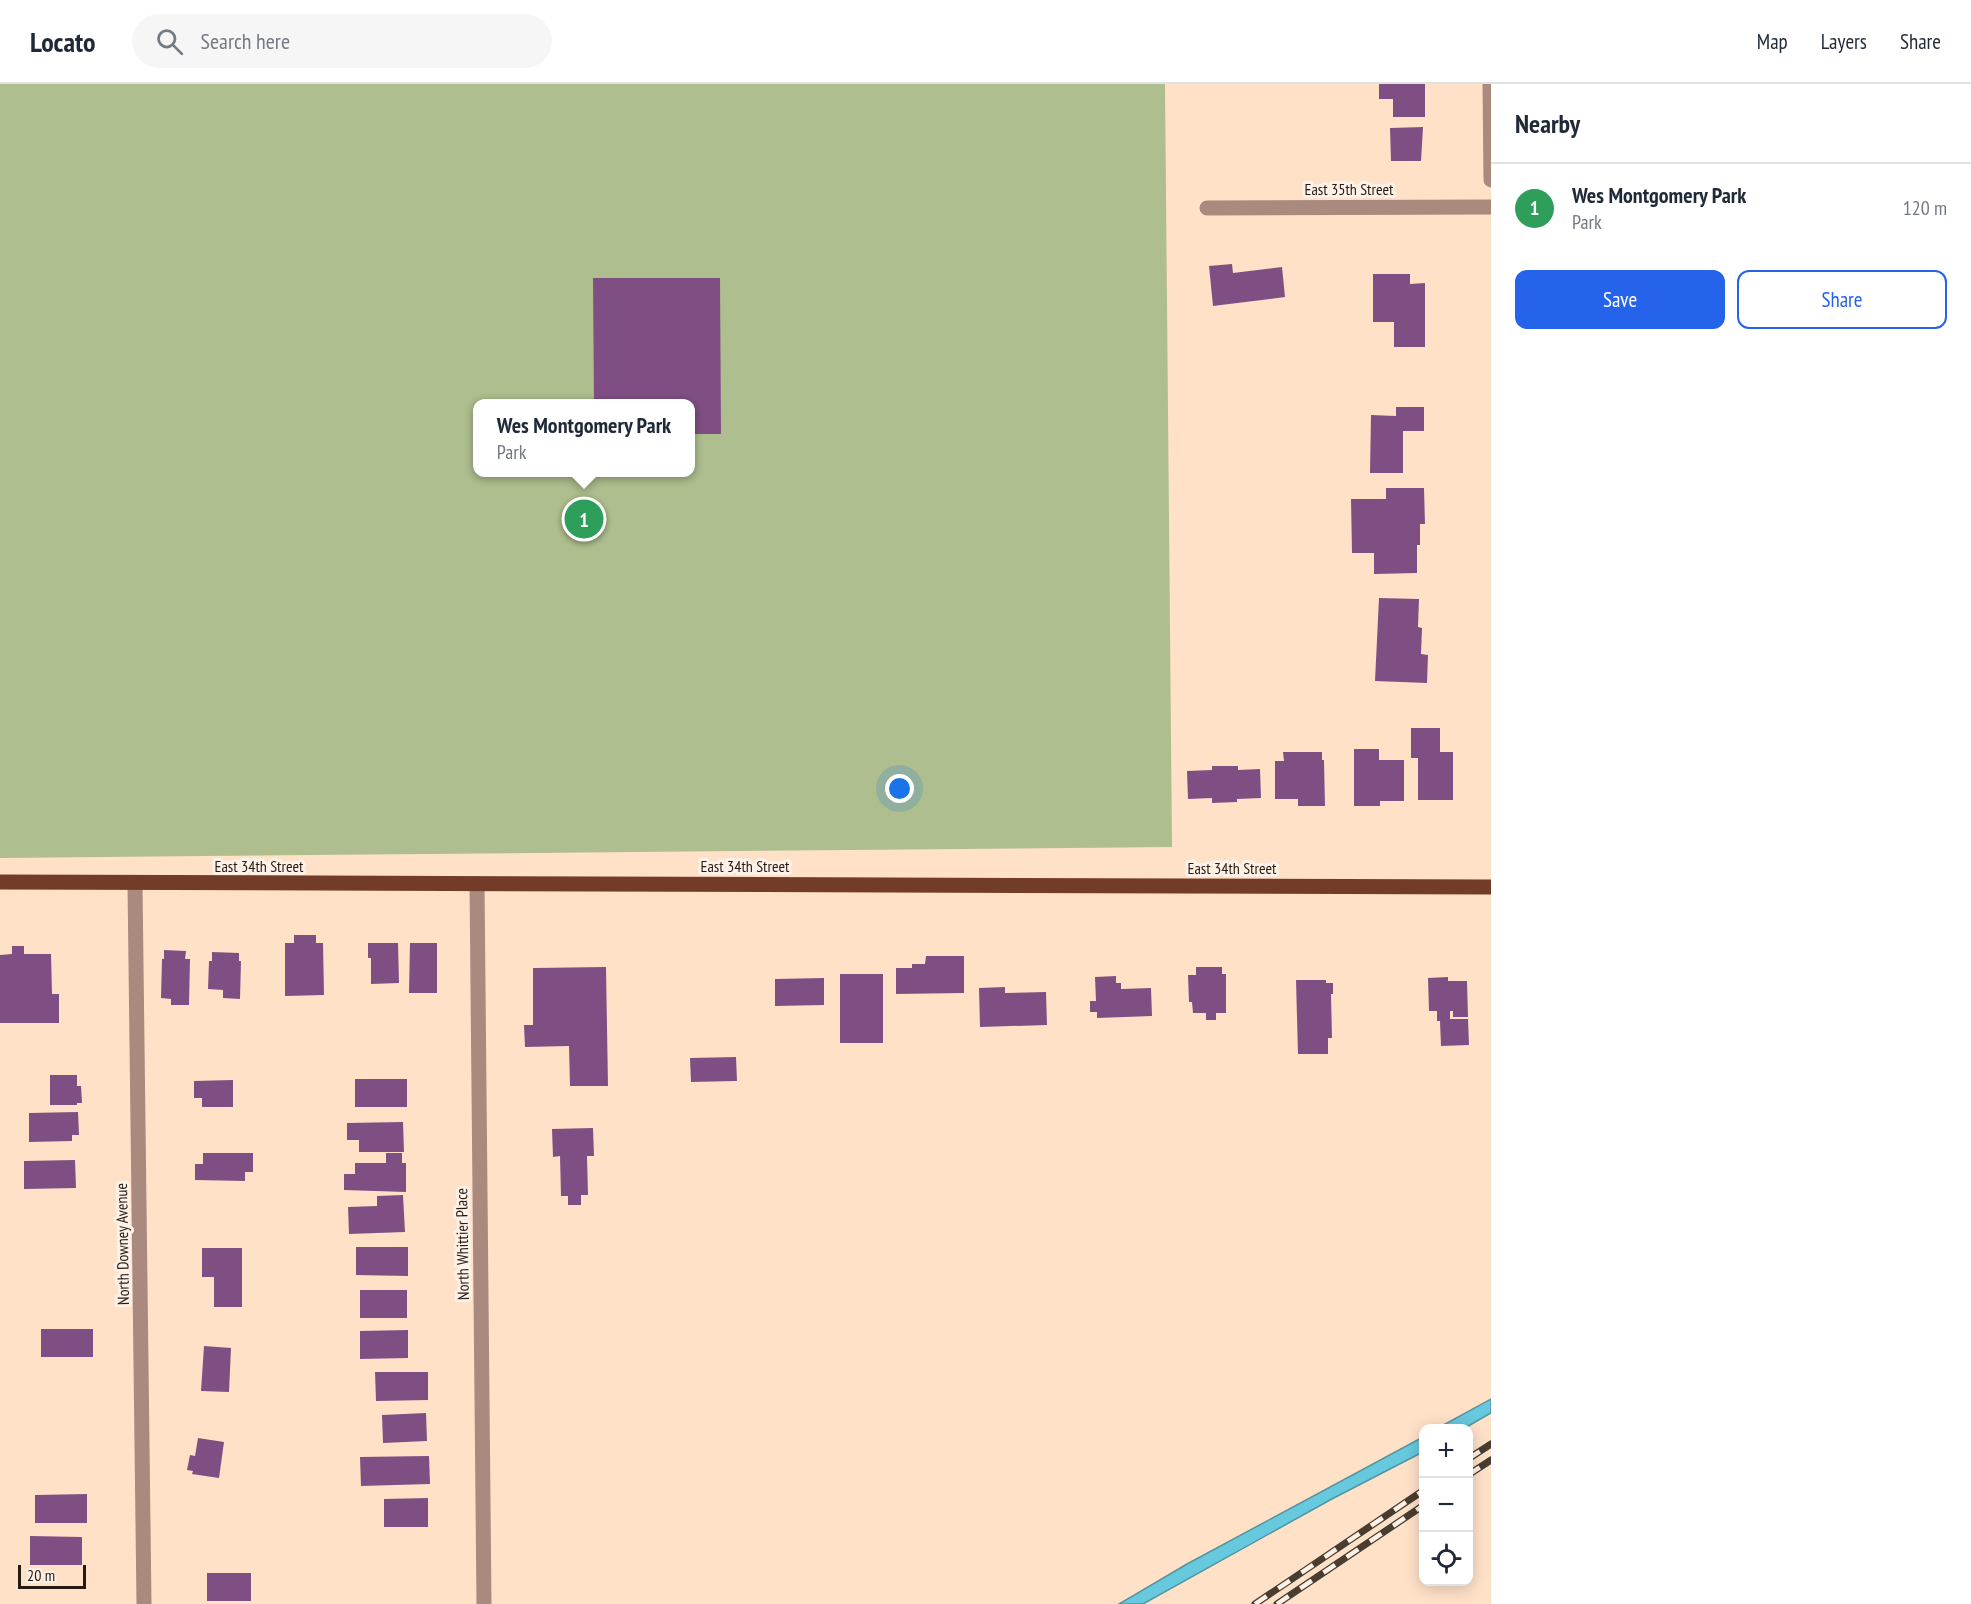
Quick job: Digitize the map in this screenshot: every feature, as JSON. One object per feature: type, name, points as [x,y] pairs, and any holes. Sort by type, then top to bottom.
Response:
[{"type":"main road","name":"East 34th Street","points":[[0,882],[1491,887]]},
{"type":"street","points":[[1490,84],[1491,180]]},
{"type":"street","name":"East 35th Street","points":[[1207,208],[1491,207]]},
{"type":"street","name":"North Downey Avenue","points":[[135,884],[144,1604]]},
{"type":"street","name":"North Whittier Place","points":[[477,884],[484,1604]]},
{"type":"green space","points":[[0,84],[1165,84],[1172,847],[0,858]]},
{"type":"water","points":[[1491,1399],[1491,1413],[1472,1424],[1445,1424]]},
{"type":"water","points":[[1419,1439],[1419,1454],[1330,1500],[1143,1604],[1119,1604],[1187,1564]]},
{"type":"building","points":[[1379,84],[1425,84],[1425,117],[1393,117],[1393,99],[1379,99]]},
{"type":"building","points":[[1423,127],[1421,161],[1391,161],[1390,128]]},
{"type":"building","points":[[1232,264],[1233,273],[1282,267],[1285,297],[1213,306],[1209,266]]},
{"type":"building","points":[[1373,274],[1410,274],[1410,284],[1425,283],[1425,347],[1394,347],[1394,322],[1373,322]]},
{"type":"building","points":[[593,278],[720,278],[721,434],[695,434],[695,399],[594,399]]},
{"type":"building","points":[[1396,407],[1424,407],[1424,431],[1403,431],[1403,473],[1370,473],[1371,415],[1396,416]]},
{"type":"building","points":[[1386,488],[1424,488],[1425,524],[1420,524],[1417,573],[1374,574],[1374,553],[1352,553],[1351,499],[1386,499]]},
{"type":"building","points":[[1379,598],[1419,599],[1418,627],[1422,628],[1421,654],[1428,655],[1427,683],[1375,681]]},
{"type":"building","points":[[1411,728],[1440,728],[1440,752],[1453,752],[1453,800],[1418,800],[1418,758],[1411,758]]},
{"type":"building","points":[[1354,749],[1379,749],[1379,760],[1404,760],[1404,801],[1380,801],[1380,806],[1354,806]]},
{"type":"building","points":[[1283,752],[1322,752],[1325,806],[1298,806],[1298,799],[1275,799],[1275,761],[1284,761]]},
{"type":"building","points":[[1212,766],[1238,766],[1238,770],[1260,769],[1261,798],[1212,803],[1212,798],[1188,799],[1187,771],[1212,770]]},
{"type":"building","points":[[294,935],[316,935],[316,943],[323,943],[324,995],[285,996],[285,943],[294,943]]},
{"type":"building","points":[[368,943],[398,943],[399,983],[371,984],[371,958],[368,958]]},
{"type":"building","points":[[410,943],[437,943],[437,993],[409,993]]},
{"type":"building","points":[[12,946],[24,946],[24,954],[51,954],[52,994],[59,994],[59,1023],[0,1023],[0,955],[12,954]]},
{"type":"building","points":[[164,950],[186,951],[185,959],[190,959],[189,1005],[171,1005],[171,999],[161,998]]},
{"type":"building","points":[[212,952],[239,953],[239,961],[241,961],[240,999],[223,998],[223,990],[208,989],[209,961],[212,961]]},
{"type":"building","points":[[926,956],[964,956],[964,993],[896,994],[896,968],[912,968],[912,964],[925,964]]},
{"type":"building","points":[[606,967],[608,1086],[570,1086],[569,1046],[525,1047],[524,1025],[533,1025],[533,968]]},
{"type":"building","points":[[1196,967],[1222,967],[1222,974],[1226,974],[1226,1013],[1216,1013],[1216,1020],[1206,1020],[1206,1013],[1193,1013],[1192,1002],[1189,1002],[1188,975],[1196,975]]},
{"type":"building","points":[[840,974],[883,974],[883,1043],[840,1043]]},
{"type":"building","points":[[1116,976],[1116,983],[1121,983],[1121,989],[1151,988],[1152,1016],[1097,1018],[1097,1012],[1090,1012],[1090,1001],[1096,1001],[1095,977]]},
{"type":"building","points":[[1448,977],[1448,981],[1467,981],[1468,1017],[1453,1017],[1453,1011],[1450,1011],[1450,1019],[1468,1019],[1469,1045],[1441,1046],[1440,1021],[1437,1021],[1437,1011],[1429,1011],[1428,978]]},
{"type":"building","points":[[824,978],[824,1005],[775,1006],[775,979]]},
{"type":"building","points":[[1296,980],[1326,980],[1326,983],[1333,983],[1332,1038],[1328,1038],[1328,1054],[1298,1054]]},
{"type":"building","points":[[1005,987],[1005,993],[1046,992],[1047,1025],[980,1027],[979,988]]},
{"type":"building","points":[[736,1057],[737,1081],[691,1082],[690,1058]]},
{"type":"building","points":[[50,1075],[77,1075],[77,1086],[81,1086],[82,1103],[50,1105]]},
{"type":"building","points":[[355,1079],[407,1079],[407,1107],[355,1107]]},
{"type":"building","points":[[233,1080],[233,1107],[202,1107],[202,1098],[194,1098],[194,1081]]},
{"type":"building","points":[[78,1112],[79,1135],[72,1135],[72,1141],[29,1142],[29,1113]]},
{"type":"building","points":[[403,1122],[404,1152],[359,1152],[359,1140],[347,1140],[347,1123]]},
{"type":"building","points":[[593,1128],[594,1156],[587,1156],[588,1195],[581,1195],[581,1205],[568,1205],[568,1196],[561,1196],[560,1156],[553,1157],[552,1129]]},
{"type":"building","points":[[203,1153],[253,1153],[253,1172],[245,1172],[245,1181],[195,1180],[195,1164],[203,1164]]},
{"type":"building","points":[[386,1153],[402,1153],[402,1163],[406,1163],[406,1192],[344,1190],[344,1174],[355,1174],[355,1163],[386,1163]]},
{"type":"building","points":[[75,1160],[76,1188],[24,1189],[24,1161]]},
{"type":"building","points":[[403,1195],[405,1232],[349,1234],[348,1207],[377,1206],[377,1196]]},
{"type":"building","points":[[356,1247],[408,1247],[408,1276],[356,1275]]},
{"type":"building","points":[[202,1248],[242,1248],[242,1307],[214,1307],[214,1277],[202,1277]]},
{"type":"building","points":[[360,1290],[407,1290],[407,1318],[360,1318]]},
{"type":"building","points":[[41,1329],[93,1329],[93,1357],[41,1357]]},
{"type":"building","points":[[408,1330],[408,1358],[360,1359],[360,1331]]},
{"type":"building","points":[[204,1346],[231,1348],[229,1392],[201,1391]]},
{"type":"building","points":[[375,1372],[428,1372],[428,1400],[376,1401]]},
{"type":"building","points":[[426,1413],[427,1441],[383,1443],[382,1415]]},
{"type":"building","points":[[198,1438],[224,1442],[219,1478],[192,1474],[193,1471],[187,1470],[190,1455],[195,1456]]},
{"type":"building","points":[[429,1456],[430,1484],[361,1486],[360,1457]]},
{"type":"building","points":[[87,1494],[87,1523],[35,1523],[35,1495]]},
{"type":"building","points":[[428,1498],[428,1527],[384,1527],[384,1499]]},
{"type":"building","points":[[30,1536],[82,1537],[82,1565],[30,1565]]},
{"type":"building","points":[[207,1573],[251,1573],[251,1601],[207,1601]]},
{"type":"railway","points":[[1473,1456],[1491,1444]]},
{"type":"railway","points":[[1473,1472],[1491,1460]]},
{"type":"railway","points":[[1255,1604],[1419,1493]]},
{"type":"railway","points":[[1277,1604],[1419,1508]]},
{"type":"place","name":"Wes Montgomery Park","points":[[584,519]]}]
